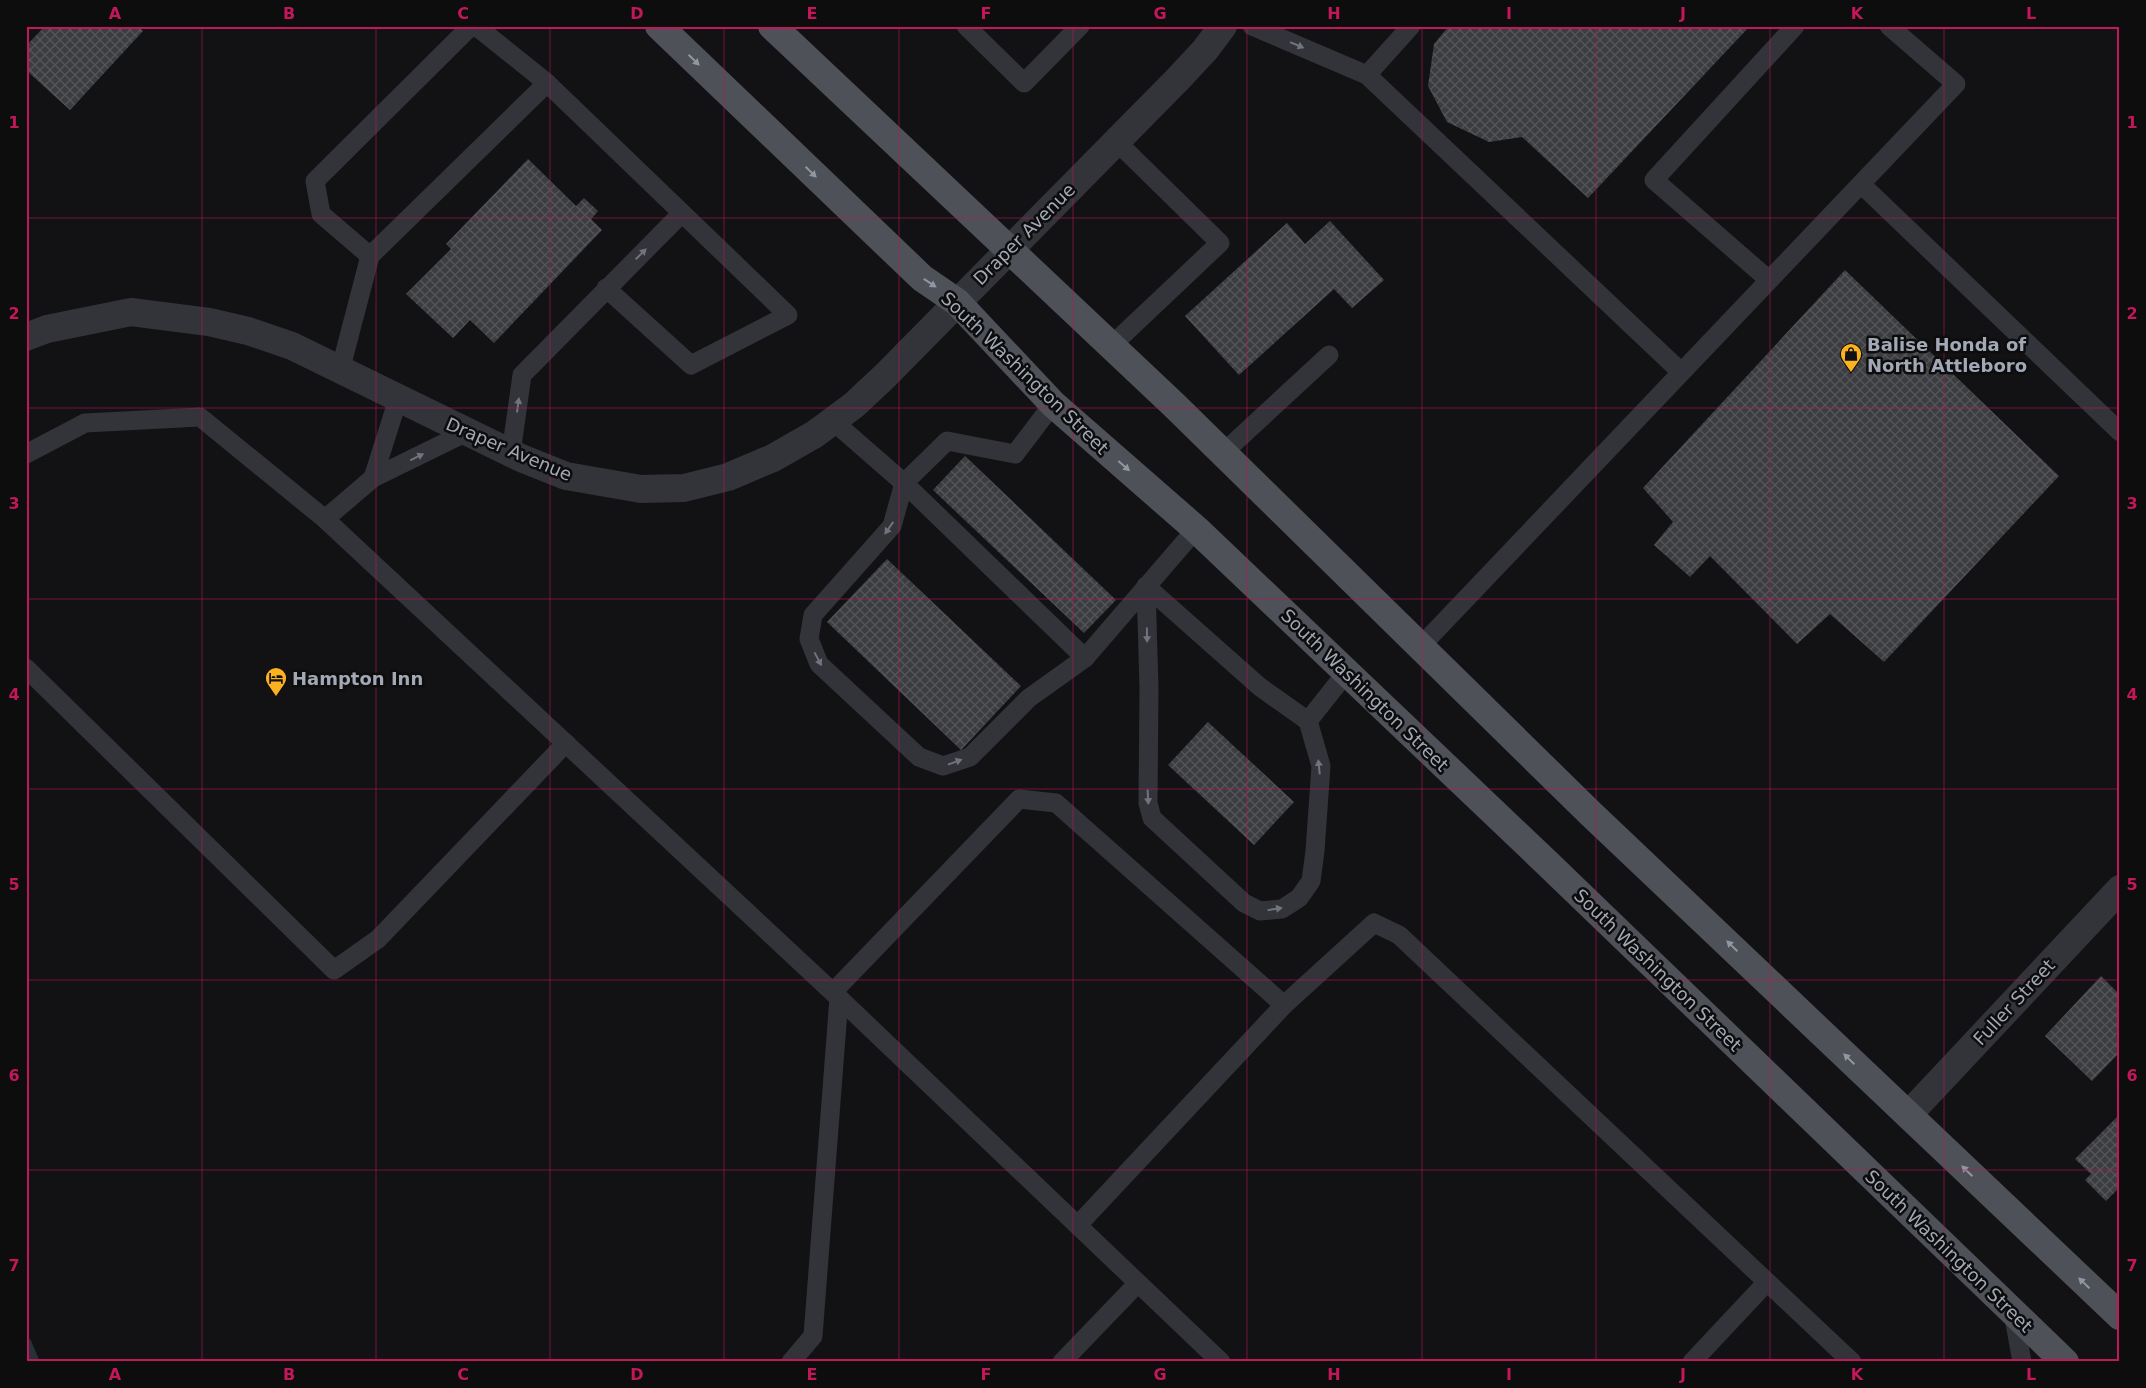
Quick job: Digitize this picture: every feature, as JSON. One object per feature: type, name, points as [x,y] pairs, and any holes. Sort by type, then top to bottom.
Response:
[{"type":"main road","name":"South Washington Street","points":[[659,26],[922,278],[957,302],[1053,404],[1196,529],[1554,870],[2064,1362]]},
{"type":"main road","points":[[772,26],[1223,453],[1590,813],[2120,1316]]},
{"type":"street","name":"Draper Avenue","points":[[26,337],[47,329],[131,312],[168,316],[248,331],[292,346],[467,432],[566,476],[641,489],[684,488],[728,478],[773,458],[815,434],[854,405],[1116,142],[1205,50],[1223,26]]},
{"type":"street","name":"Fuller Street","points":[[1908,1115],[2120,889]]},
{"type":"lane","points":[[370,256],[320,214],[315,181],[472,26]]},
{"type":"lane","points":[[476,26],[547,83],[788,315],[692,365],[606,288]]},
{"type":"lane","points":[[966,26],[1024,83],[1080,26]]},
{"type":"lane","points":[[1252,26],[1367,75],[1681,372]]},
{"type":"lane","points":[[1367,75],[1411,26]]},
{"type":"lane","points":[[1769,280],[1654,180],[1795,26]]},
{"type":"lane","points":[[1420,646],[1956,84],[1889,26]]},
{"type":"lane","points":[[340,371],[370,256],[547,83]]},
{"type":"lane","points":[[1111,346],[1220,244],[1116,142]]},
{"type":"lane","points":[[1861,184],[2120,432]]},
{"type":"lane","points":[[512,453],[522,375],[682,213]]},
{"type":"lane","points":[[1223,453],[1329,355]]},
{"type":"lane","points":[[373,478],[398,399]]},
{"type":"lane","points":[[1053,404],[1015,454],[948,441],[904,482],[892,526],[813,615],[809,638],[819,664],[919,757],[943,766],[970,757],[1029,698],[1085,658],[1196,529]]},
{"type":"lane","points":[[26,454],[85,423],[200,418],[325,518],[836,995],[1221,1362]]},
{"type":"lane","points":[[833,421],[904,482],[1085,658]]},
{"type":"lane","points":[[325,518],[373,478],[467,432]]},
{"type":"lane","points":[[1146,586],[1260,687],[1308,721],[1321,766],[1311,880],[1299,898],[1282,909],[1260,911],[1244,903],[1152,818],[1148,803],[1149,688],[1146,586]]},
{"type":"lane","points":[[26,668],[334,970],[378,939],[566,743]]},
{"type":"lane","points":[[1308,721],[1346,673]]},
{"type":"lane","points":[[791,1362],[813,1336],[836,995],[1019,799],[1056,803],[1284,1005]]},
{"type":"lane","points":[[1078,1225],[1284,1005],[1374,923],[1399,935],[1852,1362]]},
{"type":"lane","points":[[1692,1362],[1767,1282]]},
{"type":"lane","points":[[1062,1362],[1138,1283]]},
{"type":"lane","points":[[2013,1312],[2022,1362]]},
{"type":"building","points":[[45,26],[138,26],[143,31],[70,110],[26,70],[26,46]]},
{"type":"building","points":[[1449,26],[1750,26],[1588,198],[1522,137],[1489,142],[1447,122],[1428,86],[1434,44]]},
{"type":"building","points":[[528,159],[576,206],[584,198],[598,211],[591,219],[602,230],[494,343],[470,320],[453,338],[406,294],[451,249],[446,244]]},
{"type":"building","points":[[1330,221],[1384,280],[1352,308],[1334,289],[1239,375],[1185,316],[1287,223],[1305,244]]},
{"type":"building","name":"Balise Honda of North Attleboro","points":[[1845,270],[2059,476],[1884,662],[1830,614],[1797,644],[1710,556],[1690,577],[1654,545],[1673,522],[1643,488]]},
{"type":"building","points":[[965,456],[1116,600],[1084,633],[933,490]]},
{"type":"building","points":[[887,559],[1021,686],[961,750],[827,622]]},
{"type":"building","points":[[1208,722],[1294,802],[1254,845],[1168,765]]},
{"type":"building","points":[[2101,976],[2120,995],[2120,1032],[2116,1036],[2120,1039],[2120,1052],[2092,1081],[2045,1036]]},
{"type":"building","points":[[2120,1114],[2120,1187],[2106,1201],[2085,1180],[2091,1174],[2075,1159]]},
{"type":"waterway","points":[[26,1343],[34,1362]]},
{"type":"place","name":"Balise Honda of North Attleboro","points":[[1851,373]]},
{"type":"place","name":"Hampton Inn","points":[[276,697]]}]
